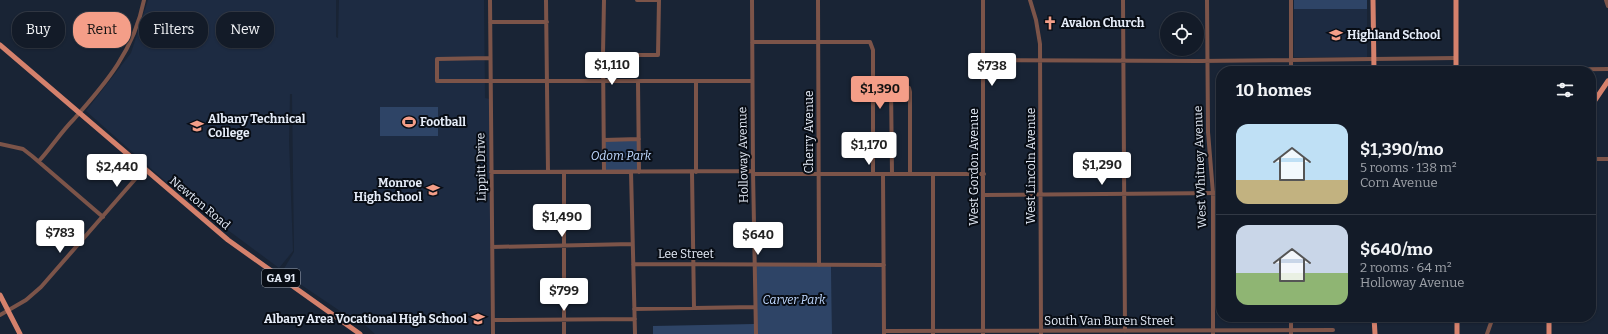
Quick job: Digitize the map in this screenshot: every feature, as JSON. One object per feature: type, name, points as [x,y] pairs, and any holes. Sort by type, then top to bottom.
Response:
[{"type":"main road","points":[[1373,0],[1374,66]]},
{"type":"main road","points":[[1456,0],[1456,66]]},
{"type":"main road","name":"Newton Road","points":[[0,45],[228,240],[360,334]]},
{"type":"main road","points":[[1596,99],[1608,81]]},
{"type":"main road","points":[[0,295],[20,334]]},
{"type":"main road","points":[[1374,322],[1374,334]]},
{"type":"main road","points":[[1457,322],[1457,334]]},
{"type":"main road","points":[[1549,322],[1549,334]]},
{"type":"street","points":[[39,161],[111,76],[123,58],[134,34],[144,0]]},
{"type":"street","name":"Lippitt Drive","points":[[490,0],[493,334]]},
{"type":"street","points":[[546,0],[548,172]]},
{"type":"street","points":[[604,0],[604,172]]},
{"type":"street","points":[[603,55],[658,55],[659,0],[637,0]]},
{"type":"street","name":"Holloway Avenue","points":[[752,0],[756,334]]},
{"type":"street","name":"Cherry Avenue","points":[[818,0],[819,265]]},
{"type":"street","name":"West Gordon Avenue","points":[[983,0],[983,333]]},
{"type":"street","name":"West Lincoln Avenue","points":[[1030,0],[1039,31],[1040,59],[1041,332]]},
{"type":"street","points":[[1123,0],[1125,331]]},
{"type":"street","name":"West Whitney Avenue","points":[[1207,0],[1208,132],[1213,194],[1213,332]]},
{"type":"street","points":[[1291,0],[1291,66]]},
{"type":"street","points":[[1606,0],[1608,6]]},
{"type":"street","points":[[490,22],[546,22]]},
{"type":"street","points":[[752,42],[870,42],[872,46],[873,174]]},
{"type":"street","points":[[490,58],[437,59],[437,81],[604,80],[638,82],[752,80]]},
{"type":"street","points":[[984,60],[1040,59],[1207,61],[1456,58]]},
{"type":"street","points":[[1596,69],[1608,69]]},
{"type":"street","points":[[694,308],[693,264],[696,81]]},
{"type":"street","points":[[638,82],[639,172]]},
{"type":"street","points":[[872,86],[909,88],[910,174]]},
{"type":"street","points":[[891,86],[892,174]]},
{"type":"street","points":[[604,140],[639,139]]},
{"type":"street","points":[[0,144],[22,149],[39,161],[103,216]]},
{"type":"street","points":[[1596,159],[1608,159]]},
{"type":"street","points":[[0,315],[26,300],[41,287],[144,169]]},
{"type":"street","points":[[491,172],[984,174]]},
{"type":"street","points":[[564,172],[564,334]]},
{"type":"street","points":[[630,172],[635,334]]},
{"type":"street","points":[[883,174],[884,333]]},
{"type":"street","points":[[933,174],[933,333]]},
{"type":"street","points":[[984,195],[1213,194]]},
{"type":"street","points":[[492,247],[632,244]]},
{"type":"street","name":"Lee Street","points":[[633,264],[884,264]]},
{"type":"street","points":[[634,309],[755,307]]},
{"type":"street","points":[[493,320],[635,319]]},
{"type":"street","points":[[1487,334],[1491,322]]},
{"type":"street","name":"South Van Buren Street","points":[[884,333],[1125,331],[1291,332],[1333,330]]},
{"type":"shaded area","points":[[148,0],[336,0],[336,37],[338,38],[339,0],[484,0],[485,98],[490,99],[490,334],[375,334],[357,318],[346,315],[282,272],[294,252],[292,94],[290,94],[289,141],[293,251],[279,268],[182,196],[86,111],[131,53],[139,28],[139,48],[208,48],[208,12],[144,12]]},
{"type":"shaded area","points":[[1294,9],[1367,9],[1367,57],[1294,57]]},
{"type":"shaded area","points":[[831,266],[883,267],[883,334],[832,334]]},
{"type":"green space","points":[[1294,0],[1367,0],[1367,9],[1294,9]]},
{"type":"green space","name":"Football","points":[[380,107],[438,107],[438,136],[380,136]]},
{"type":"green space","name":"Odom Park","points":[[605,140],[638,140],[638,171],[605,171]]},
{"type":"green space","name":"Carver Park","points":[[756,266],[831,266],[832,334],[757,334]]},
{"type":"green space","points":[[754,324],[755,334],[653,334],[653,326]]},
{"type":"place","name":"Avalon Church","points":[[1050,23]]},
{"type":"place","name":"Highland School","points":[[1336,35]]},
{"type":"place","name":"Football","points":[[409,122]]},
{"type":"place","name":"Albany Technical College","points":[[197,126]]},
{"type":"place","name":"Monroe High School","points":[[433,190]]},
{"type":"place","name":"Albany Area Vocational High School","points":[[478,319]]}]
